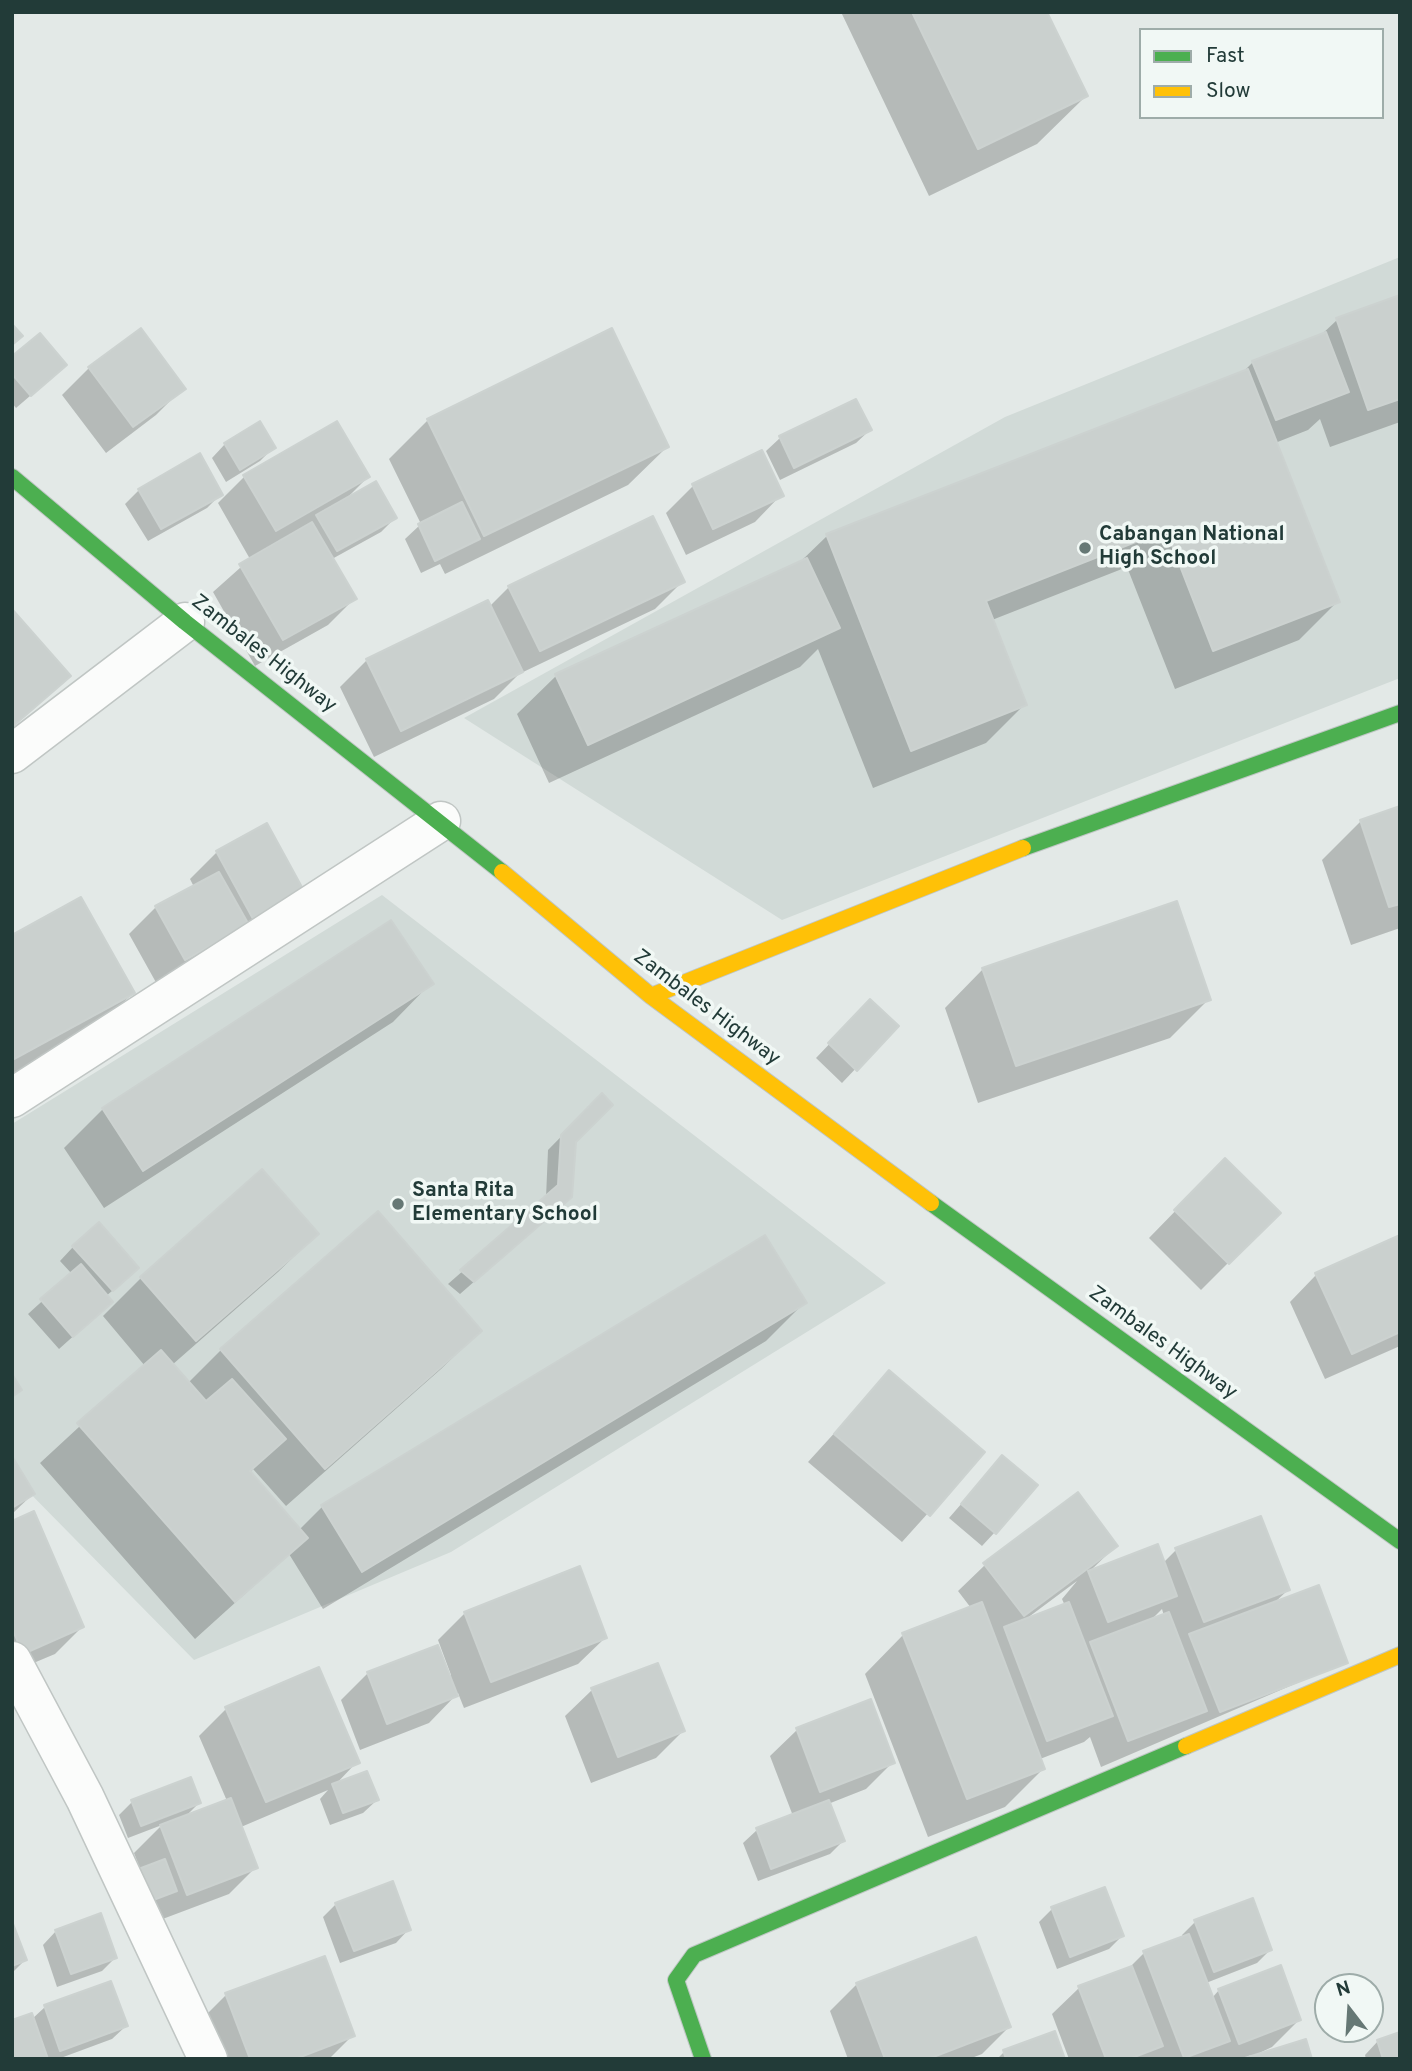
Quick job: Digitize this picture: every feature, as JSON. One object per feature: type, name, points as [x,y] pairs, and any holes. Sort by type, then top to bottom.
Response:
[{"type":"main road","name":"Zambales Highway","points":[[12,477],[185,622],[442,821],[651,996],[905,1185],[1400,1541]]},
{"type":"main road","points":[[651,996],[1041,841],[1400,713]]},
{"type":"main road","points":[[703,2059],[676,1980],[694,1955],[1400,1655]]},
{"type":"street","points":[[12,754],[185,622]]},
{"type":"street","points":[[12,1098],[442,821]]},
{"type":"street","points":[[12,1661],[85,1798],[208,2059]]},
{"type":"shaded area","name":"Cabangan National High School","points":[[1400,257],[1400,678],[782,920],[464,718],[1005,417]]},
{"type":"shaded area","name":"Santa Rita Elementary School","points":[[382,895],[886,1283],[451,1552],[194,1660],[12,1475],[12,1124]]},
{"type":"building","points":[[912,12],[1047,12],[1088,96],[978,149]]},
{"type":"building","points":[[1400,295],[1400,399],[1368,410],[1336,318]]},
{"type":"building","points":[[12,324],[23,336],[12,345]]},
{"type":"building","points":[[141,328],[186,389],[133,427],[88,367]]},
{"type":"building","points":[[612,328],[669,447],[484,536],[427,419]]},
{"type":"building","points":[[1326,332],[1349,392],[1276,420],[1252,361]]},
{"type":"building","points":[[40,333],[67,365],[31,396],[12,374],[12,356]]},
{"type":"building","points":[[1248,369],[1340,602],[1213,651],[1166,530],[986,601],[1027,705],[911,751],[826,534]]},
{"type":"building","points":[[856,399],[872,430],[794,468],[779,436]]},
{"type":"building","points":[[260,421],[276,448],[240,470],[224,443]]},
{"type":"building","points":[[337,421],[370,477],[276,531],[243,475]]},
{"type":"building","points":[[762,450],[784,496],[713,529],[692,484]]},
{"type":"building","points":[[200,453],[223,495],[161,529],[138,489]]},
{"type":"building","points":[[376,481],[397,518],[337,551],[316,515]]},
{"type":"building","points":[[462,502],[480,539],[435,561],[418,524]]},
{"type":"building","points":[[653,516],[685,582],[540,651],[508,586]]},
{"type":"building","points":[[312,522],[357,599],[283,640],[239,564]]},
{"type":"building","points":[[807,558],[840,628],[588,745],[555,674]]},
{"type":"building","points":[[488,600],[523,672],[401,731],[366,659]]},
{"type":"building","points":[[12,609],[71,676],[12,727]]},
{"type":"building","points":[[1400,806],[1400,904],[1389,907],[1360,820]]},
{"type":"building","points":[[267,823],[309,900],[258,928],[216,851]]},
{"type":"building","points":[[219,872],[249,925],[185,960],[155,906]]},
{"type":"building","points":[[81,897],[135,993],[14,1059],[12,935]]},
{"type":"building","points":[[1177,901],[1211,1000],[1016,1066],[982,968]]},
{"type":"building","points":[[391,920],[434,984],[143,1171],[102,1108]]},
{"type":"building","points":[[870,999],[899,1026],[857,1071],[828,1043]]},
{"type":"building","points":[[602,1093],[613,1105],[576,1142],[572,1197],[474,1282],[460,1270],[558,1185],[561,1135]]},
{"type":"building","points":[[1225,1158],[1281,1213],[1229,1264],[1174,1210]]},
{"type":"building","points":[[262,1169],[319,1234],[196,1341],[140,1277]]},
{"type":"building","points":[[378,1211],[482,1331],[325,1469],[220,1349]]},
{"type":"building","points":[[99,1222],[139,1268],[113,1291],[72,1246]]},
{"type":"building","points":[[765,1235],[807,1303],[362,1572],[321,1505]]},
{"type":"building","points":[[1400,1235],[1400,1332],[1352,1354],[1315,1273]]},
{"type":"building","points":[[81,1264],[113,1302],[73,1337],[40,1299]]},
{"type":"building","points":[[161,1350],[206,1401],[232,1379],[286,1439],[250,1471],[308,1538],[235,1602],[77,1423]]},
{"type":"building","points":[[889,1370],[985,1452],[930,1516],[834,1434]]},
{"type":"building","points":[[12,1374],[22,1390],[12,1397]]},
{"type":"building","points":[[1002,1455],[1038,1485],[996,1534],[961,1504]]},
{"type":"building","points":[[12,1456],[35,1494],[12,1508]]},
{"type":"building","points":[[1078,1492],[1118,1546],[1024,1616],[983,1563]]},
{"type":"building","points":[[34,1511],[84,1627],[23,1654],[12,1628],[12,1521]]},
{"type":"building","points":[[1261,1516],[1290,1590],[1204,1622],[1175,1548]]},
{"type":"building","points":[[1158,1544],[1177,1596],[1108,1622],[1088,1571]]},
{"type":"building","points":[[580,1566],[607,1638],[491,1682],[464,1612]]},
{"type":"building","points":[[1319,1585],[1348,1663],[1220,1712],[1189,1634]]},
{"type":"building","points":[[982,1602],[1045,1769],[967,1799],[902,1633]]},
{"type":"building","points":[[1069,1602],[1113,1716],[1047,1741],[1004,1627]]},
{"type":"building","points":[[1169,1612],[1207,1711],[1128,1741],[1090,1642]]},
{"type":"building","points":[[438,1645],[458,1696],[387,1724],[367,1672]]},
{"type":"building","points":[[658,1663],[685,1731],[618,1757],[591,1688]]},
{"type":"building","points":[[319,1667],[360,1763],[266,1802],[225,1707]]},
{"type":"building","points":[[871,1699],[895,1763],[820,1792],[796,1728]]},
{"type":"building","points":[[367,1771],[379,1800],[343,1813],[332,1784]]},
{"type":"building","points":[[191,1777],[201,1803],[141,1826],[131,1800]]},
{"type":"building","points":[[231,1798],[258,1868],[187,1895],[160,1825]]},
{"type":"building","points":[[829,1800],[845,1841],[771,1869],[756,1828]]},
{"type":"building","points":[[165,1859],[177,1891],[140,1905],[128,1873]]},
{"type":"building","points":[[393,1881],[411,1930],[354,1951],[335,1903]]},
{"type":"building","points":[[1105,1887],[1124,1936],[1070,1957],[1051,1907]]},
{"type":"building","points":[[1253,1898],[1272,1950],[1214,1972],[1194,1920]]},
{"type":"building","points":[[101,1913],[117,1958],[71,1974],[55,1930]]},
{"type":"building","points":[[12,1921],[27,1960],[12,1966]]},
{"type":"building","points":[[1189,1934],[1230,2041],[1184,2058],[1143,1951]]},
{"type":"building","points":[[976,1937],[1011,2027],[928,2059],[885,2059],[856,1983]]},
{"type":"building","points":[[325,1956],[355,2036],[295,2059],[250,2059],[225,1993]]},
{"type":"building","points":[[1281,1965],[1301,2020],[1239,2044],[1218,1989]]},
{"type":"building","points":[[1132,1966],[1163,2046],[1129,2059],[1106,2059],[1078,1986]]},
{"type":"building","points":[[111,1981],[128,2026],[60,2051],[44,2005]]},
{"type":"building","points":[[32,2013],[48,2059],[12,2059],[12,2020]]},
{"type":"building","points":[[1055,2031],[1065,2059],[1006,2059],[1003,2050]]},
{"type":"building","points":[[1400,2032],[1400,2059],[1383,2059],[1378,2043],[1384,2043],[1384,2038]]},
{"type":"building","points":[[1306,2039],[1312,2059],[1245,2059],[1245,2058]]},
{"type":"traffic: fast","points":[[12,477],[185,622],[502,872]]},
{"type":"traffic: fast","points":[[1023,848],[1400,713]]},
{"type":"traffic: fast","points":[[931,1203],[1400,1541]]},
{"type":"traffic: fast","points":[[703,2059],[676,1980],[694,1955],[1186,1746]]},
{"type":"traffic: slow","points":[[651,996],[1023,848]]},
{"type":"traffic: slow","points":[[502,872],[651,996],[931,1203]]},
{"type":"traffic: slow","points":[[1186,1746],[1400,1655]]},
{"type":"place","name":"Cabangan National High School","points":[[1085,548]]},
{"type":"place","name":"Santa Rita Elementary School","points":[[398,1204]]}]
